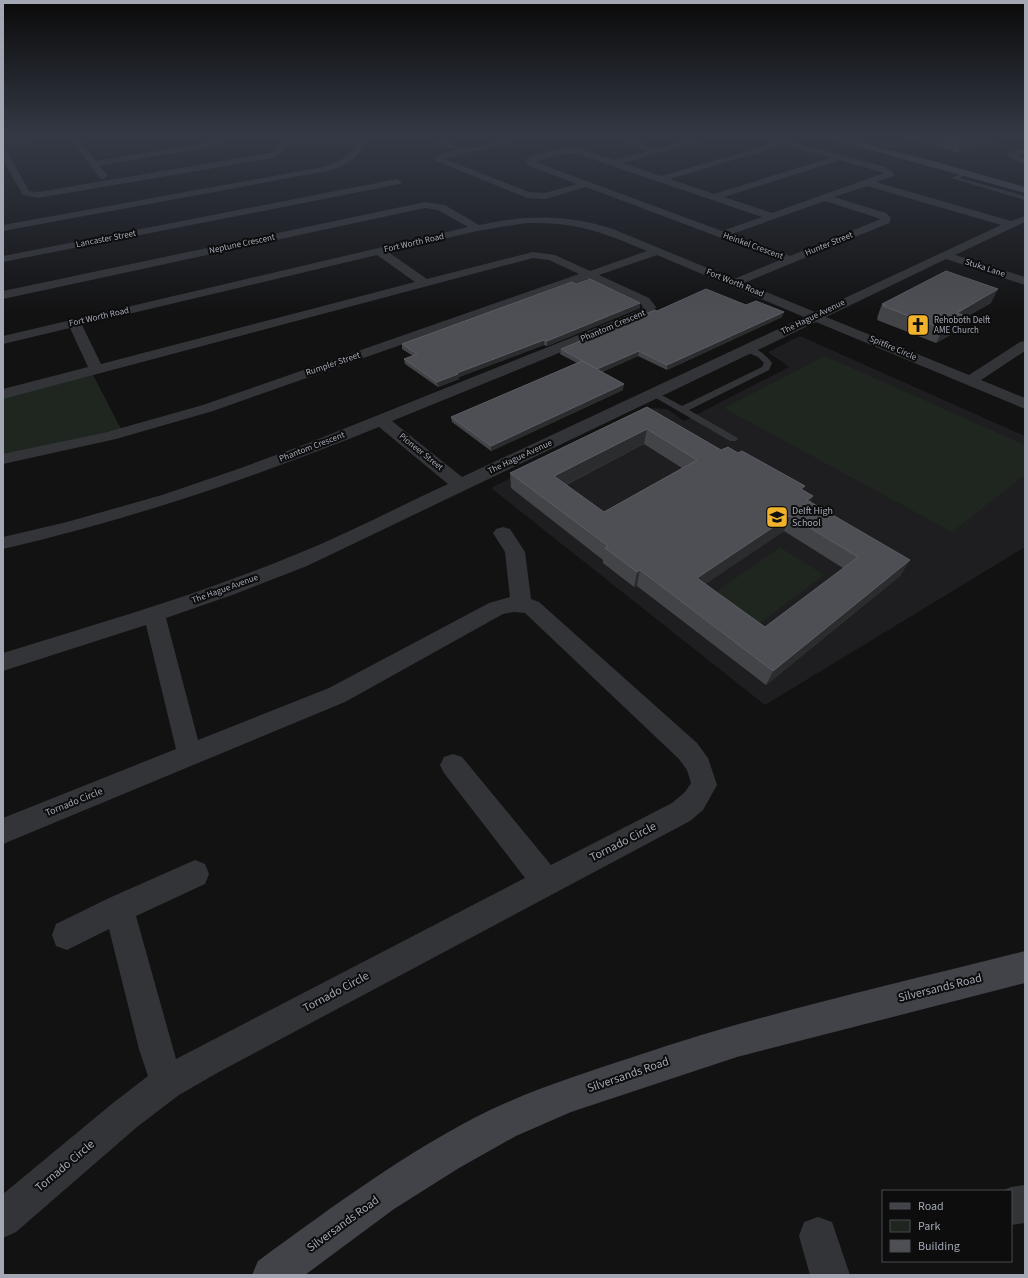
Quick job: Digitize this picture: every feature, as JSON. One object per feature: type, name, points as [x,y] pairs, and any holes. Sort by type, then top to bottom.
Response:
[{"type":"street","points":[[3,228],[185,195]]},
{"type":"street","name":"Lancaster Street","points":[[3,259],[333,195]]},
{"type":"street","points":[[524,195],[545,196],[550,195]]},
{"type":"street","name":"Heinkel Crescent","points":[[616,195],[791,260]]},
{"type":"street","name":"Heinkel Crescent","points":[[707,195],[773,217]]},
{"type":"street","points":[[714,197],[722,195]]},
{"type":"street","points":[[723,234],[835,195]]},
{"type":"street","points":[[909,195],[964,210],[1018,222]]},
{"type":"street","points":[[931,201],[945,195]]},
{"type":"street","name":"Hunter Street","points":[[734,283],[885,221],[886,218],[882,215],[826,198]]},
{"type":"street","points":[[964,210],[978,203]]},
{"type":"street","name":"Neptune Crescent","points":[[3,295],[425,205],[441,207],[477,228]]},
{"type":"street","name":"Fort Worth Road","points":[[3,340],[477,228],[518,220],[551,219],[573,221],[601,228],[815,316]]},
{"type":"street","name":"The Hague Avenue","points":[[3,662],[69,642],[228,589],[300,561],[944,255],[1018,222]]},
{"type":"street","points":[[148,231],[172,259]]},
{"type":"street","points":[[380,251],[424,283]]},
{"type":"street","name":"Rumpler Street","points":[[3,459],[110,436],[202,410],[657,251]]},
{"type":"street","name":"Phantom Crescent","points":[[3,394],[424,283],[537,255],[551,257],[645,301],[649,305],[649,310],[636,317],[250,471],[168,499],[68,528],[3,543]]},
{"type":"street","name":"Stuka Lane","points":[[944,255],[1025,281]]},
{"type":"street","name":"Spitfire Circle","points":[[815,316],[1025,404]]},
{"type":"street","points":[[74,323],[96,369]]},
{"type":"street","points":[[970,381],[1025,345]]},
{"type":"street","name":"Pioneer Street","points":[[380,420],[461,485]]},
{"type":"street","points":[[503,533],[515,552],[521,604]]},
{"type":"street","name":"Tornado Circle","points":[[3,831],[344,692],[496,608],[510,604],[521,604],[532,608],[542,616],[688,751],[699,766],[704,785],[694,801],[681,812],[205,1061],[167,1083],[126,1115],[3,1218]]},
{"type":"street","points":[[154,614],[190,756]]},
{"type":"street","points":[[453,765],[546,882]]},
{"type":"street","points":[[67,935],[119,908],[195,874]]},
{"type":"street","points":[[119,908],[156,1049],[167,1083]]},
{"type":"street","name":"Silversands Road","points":[[272,1275],[352,1216],[446,1155],[503,1123],[569,1095],[731,1042],[1025,967]]},
{"type":"street","points":[[1012,1206],[1025,1204]]},
{"type":"street","points":[[818,1236],[830,1275]]},
{"type":"lane","points":[[1013,195],[1025,198]]},
{"type":"lane","points":[[682,410],[766,368],[768,363],[764,358],[747,349]]},
{"type":"lane","points":[[653,394],[733,439]]},
{"type":"shaded area","name":"Delft High School","points":[[800,336],[1025,436],[1025,547],[765,705],[491,488],[653,408],[667,409],[684,421],[789,367],[768,352]]},
{"type":"green space","points":[[825,356],[1025,445],[1025,475],[952,532],[724,408]]},
{"type":"green space","points":[[92,373],[121,429],[3,455],[3,398]]},
{"type":"green space","points":[[780,547],[824,575],[760,623],[716,592]]},
{"type":"building","points":[[946,271],[998,289],[957,313],[966,316],[943,329],[883,306],[886,305],[882,304]]},
{"type":"building","points":[[590,279],[640,303],[547,341],[544,340],[437,382],[404,359],[417,354],[402,344],[572,282],[576,284]]},
{"type":"building","points":[[706,289],[746,305],[756,301],[784,312],[667,365],[639,351],[597,369],[561,349],[655,310],[657,311]]},
{"type":"building","points":[[582,361],[624,384],[491,446],[451,417]]},
{"type":"building","points":[[647,407],[721,450],[728,447],[738,453],[742,451],[805,486],[801,489],[813,496],[807,500],[910,560],[773,671],[640,570],[637,572],[605,548],[608,546],[510,473]],"holes":[[[647,429],[697,460],[604,512],[554,476]],[[790,516],[858,557],[765,627],[697,578]]]},
{"type":"place","name":"Rehoboth Delft AME Church","points":[[918,325]]},
{"type":"place","name":"Delft High School","points":[[777,517]]}]
